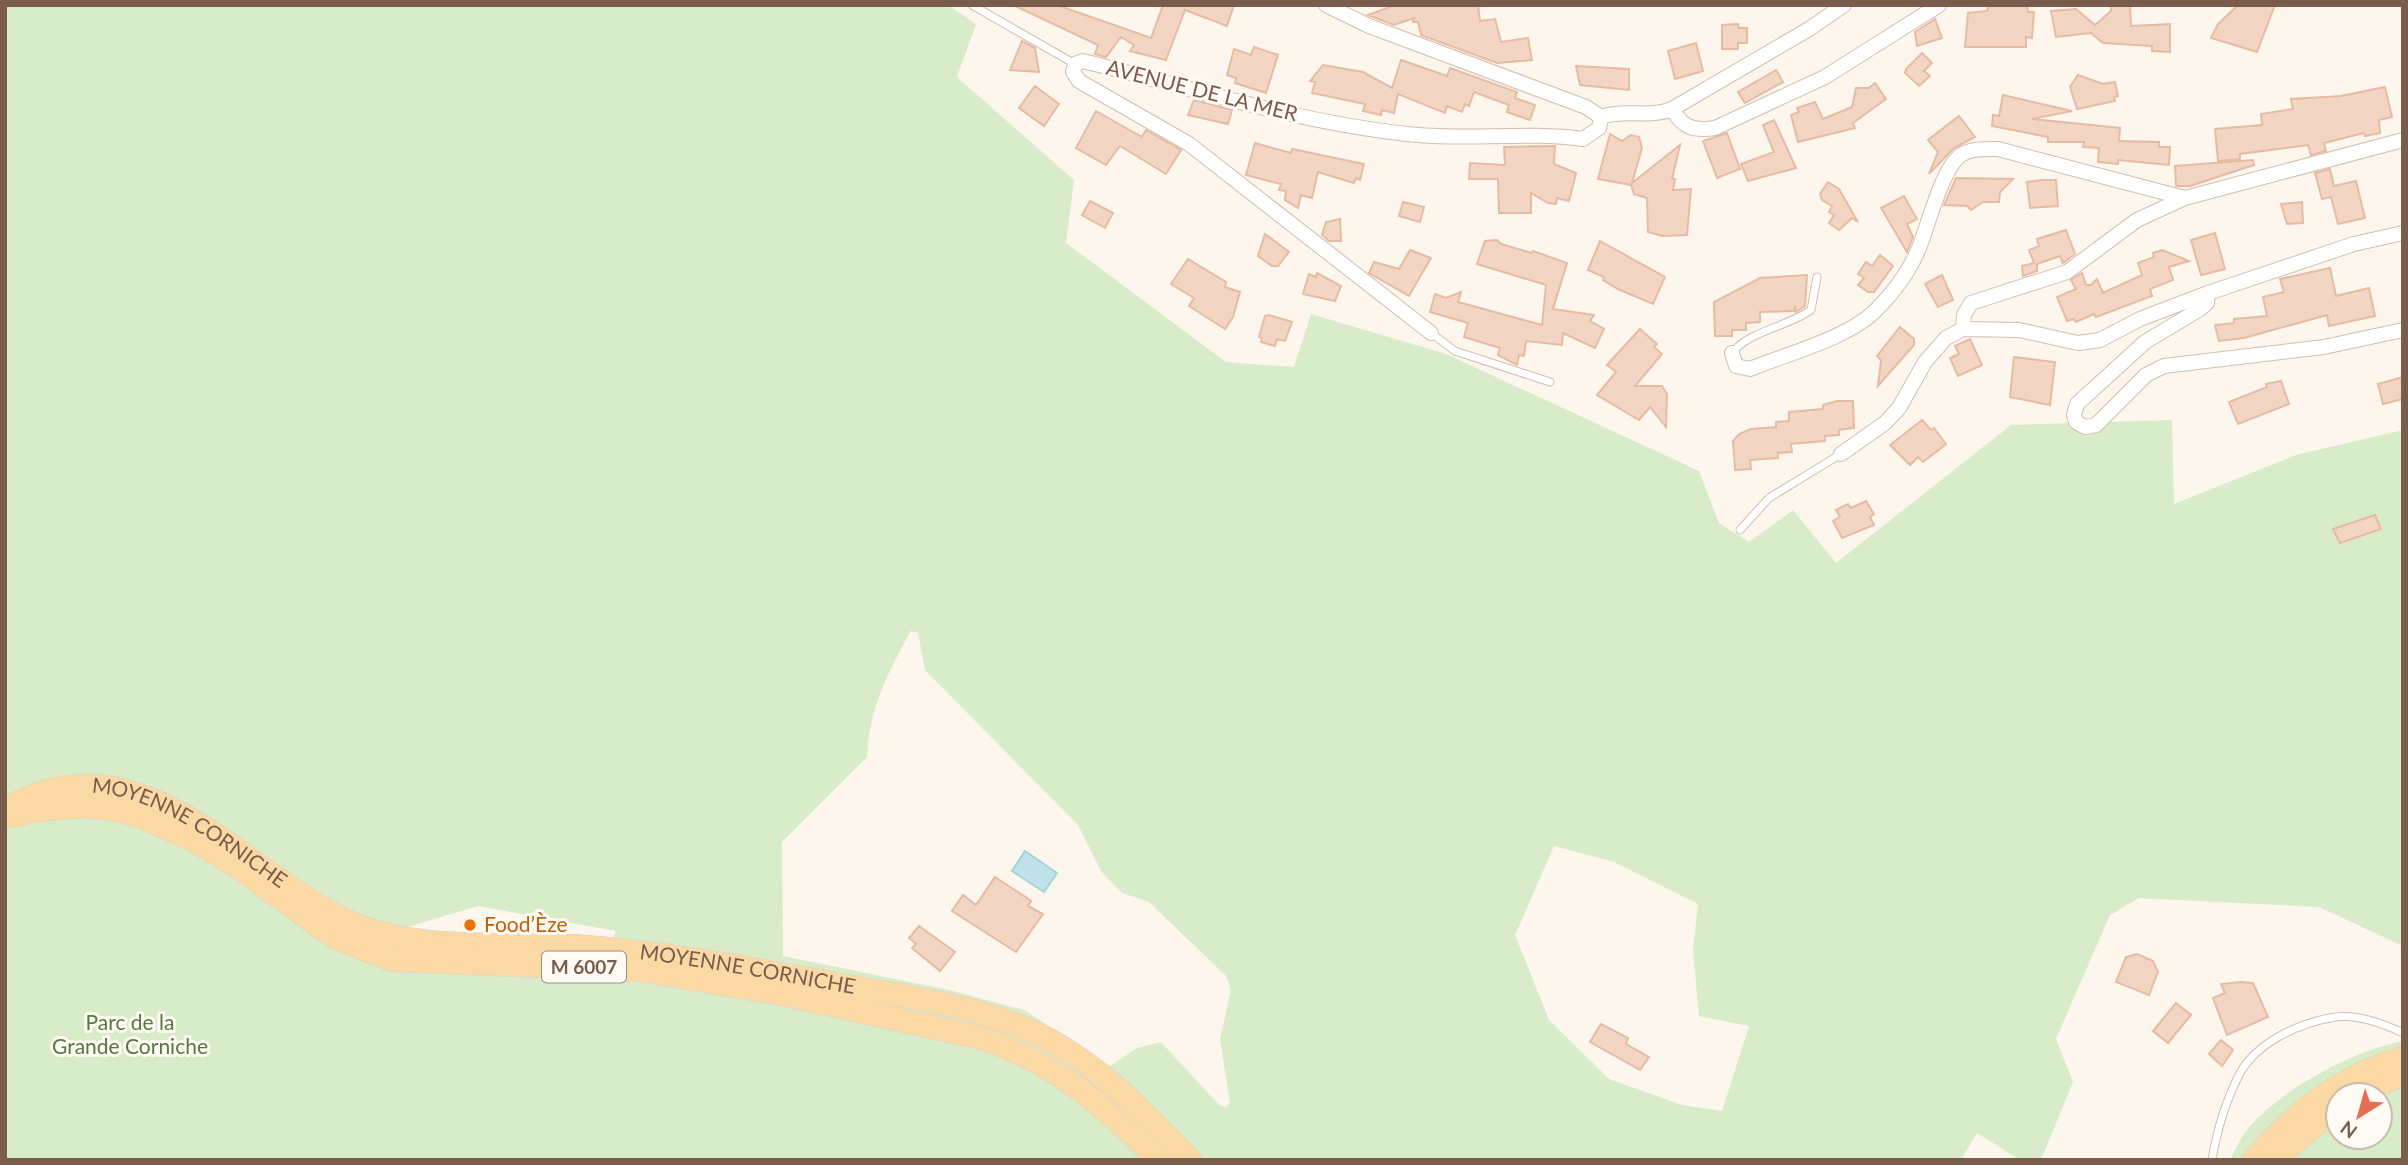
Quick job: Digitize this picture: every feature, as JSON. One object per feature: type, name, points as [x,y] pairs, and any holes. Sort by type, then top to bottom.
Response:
[{"type":"main road","name":"MOYENNE CORNICHE","points":[[5,810],[32,795],[73,785],[134,794],[184,814],[337,915],[401,939],[430,943],[498,942],[642,951],[866,990],[1002,1020],[1052,1041],[1090,1064],[1114,1084],[1190,1160]]},
{"type":"main road","name":"MOYENNE CORNICHE","points":[[5,818],[36,810],[84,806],[112,809],[142,817],[195,841],[235,865],[334,937],[392,960],[640,970],[777,993],[952,1029],[1014,1049],[1076,1084],[1106,1107],[1158,1160]]},
{"type":"main road","points":[[2254,1160],[2273,1136],[2335,1085],[2374,1066],[2403,1058]]},
{"type":"main road","points":[[2274,1160],[2324,1118]]},
{"type":"main road","points":[[2295,1160],[2324,1134]]},
{"type":"street","points":[[1326,5],[1369,26],[1586,107],[1601,117],[1618,111],[1669,110],[1798,36],[1844,5]]},
{"type":"street","points":[[1669,110],[1687,128],[1699,131],[1715,128],[1825,77],[1939,5]]},
{"type":"street","name":"AVENUE DE LA MER","points":[[1431,333],[1189,144],[1079,81],[1073,72],[1075,64],[1083,61],[1300,115],[1408,135],[1545,134],[1583,139],[1600,128],[1601,117]]},
{"type":"street","points":[[1963,329],[1964,315],[1971,303],[2067,272],[2137,220],[2185,198],[2364,148],[2403,140]]},
{"type":"street","points":[[1732,353],[1736,366],[1750,369],[1855,325],[1875,312],[1895,288],[1918,251],[1946,176],[1960,155],[1979,149],[1998,149],[2185,198]]},
{"type":"street","points":[[1841,454],[1885,424],[1899,408],[1925,362],[1946,338],[1963,329],[2019,330],[2078,343],[2100,340],[2140,319],[2208,293],[2354,244],[2403,233]]},
{"type":"street","points":[[2208,293],[2207,303],[2200,309],[2145,342],[2077,404],[2074,415],[2076,422],[2085,427],[2096,425],[2146,375],[2164,366],[2324,347],[2403,330]]},
{"type":"lane","points":[[972,5],[1075,64]]},
{"type":"lane","points":[[1732,353],[1739,344],[1797,319],[1811,310],[1817,277]]},
{"type":"lane","name":"AVENUE DE LA MER","points":[[1431,333],[1455,351],[1550,382]]},
{"type":"lane","points":[[1740,530],[1769,498],[1841,454]]},
{"type":"lane","points":[[2212,1160],[2217,1128],[2241,1071],[2264,1047],[2285,1033],[2331,1017],[2384,1024],[2403,1032]]},
{"type":"green space","name":"Parc de la Grande Corniche","points":[[5,5],[948,5],[976,24],[957,77],[1074,180],[1066,243],[1226,362],[1294,367],[1311,314],[1446,354],[1699,471],[1719,523],[1749,542],[1793,510],[1836,563],[2011,425],[2172,420],[2174,504],[2296,455],[2403,430],[2403,946],[2319,907],[2139,898],[2110,915],[2056,1039],[2073,1082],[2041,1160],[2020,1160],[1977,1133],[1961,1160],[5,1160]],"holes":[[[911,631],[918,633],[925,670],[1078,825],[1101,871],[1122,893],[1149,902],[1226,976],[1231,989],[1220,1040],[1230,1103],[1227,1107],[1220,1106],[1161,1042],[1137,1048],[1110,1066],[1024,1010],[949,990],[783,956],[782,842],[867,757],[871,723],[881,691]],[[1554,846],[1614,862],[1698,904],[1693,950],[1699,1016],[1749,1026],[1722,1111],[1682,1105],[1609,1079],[1549,1020],[1515,935]],[[478,906],[616,931],[611,940],[461,936],[404,928]]]},
{"type":"green space","points":[[2403,1041],[2403,1160],[2230,1160],[2249,1127],[2281,1099],[2320,1073],[2362,1053]]},
{"type":"water","points":[[1025,851],[1057,873],[1044,892],[1012,871]]},
{"type":"building","points":[[1013,5],[1057,5],[1151,38],[1163,5],[1234,5],[1227,26],[1185,10],[1166,60],[1130,51],[1134,45],[1121,37],[1106,57],[1095,54],[1098,45]]},
{"type":"building","points":[[1395,5],[1478,5],[1480,21],[1495,19],[1501,42],[1528,38],[1532,60],[1497,63],[1421,35],[1418,22],[1413,22],[1414,18],[1394,25],[1368,15]]},
{"type":"building","points":[[1989,5],[2027,5],[2028,12],[2034,12],[2032,38],[2026,37],[2026,47],[1965,47],[1968,13],[1987,11]]},
{"type":"building","points":[[2238,5],[2275,5],[2257,52],[2211,38],[2218,24]]},
{"type":"building","points":[[2111,6],[2130,6],[2131,26],[2170,24],[2170,52],[2152,51],[2152,46],[2103,43],[2091,33],[2056,37],[2051,11],[2076,9],[2095,25],[2111,11]]},
{"type":"building","points":[[1935,19],[1942,38],[1917,46],[1915,32]]},
{"type":"building","points":[[1738,24],[1739,28],[1747,28],[1747,43],[1738,43],[1738,49],[1722,49],[1722,25]]},
{"type":"building","points":[[1022,41],[1035,48],[1039,72],[1010,70]]},
{"type":"building","points":[[1696,43],[1703,71],[1675,79],[1668,51]]},
{"type":"building","points":[[1254,47],[1278,55],[1266,93],[1235,83],[1236,78],[1227,75],[1234,49],[1251,55]]},
{"type":"building","points":[[1922,53],[1932,63],[1924,71],[1930,76],[1919,86],[1905,73]]},
{"type":"building","points":[[1401,60],[1447,76],[1450,68],[1517,92],[1515,98],[1535,105],[1530,120],[1507,112],[1509,105],[1474,92],[1469,106],[1465,104],[1462,112],[1447,106],[1445,113],[1398,94],[1394,113],[1382,110],[1381,115],[1363,111],[1365,104],[1312,93],[1315,82],[1310,81],[1323,65],[1363,72],[1392,88]]},
{"type":"building","points":[[1576,66],[1629,69],[1629,90],[1580,85]]},
{"type":"building","points":[[1776,70],[1783,82],[1745,103],[1738,92]]},
{"type":"building","points":[[2078,75],[2103,84],[2115,82],[2118,96],[2114,97],[2115,101],[2077,109],[2070,87]]},
{"type":"building","points":[[1875,83],[1886,99],[1853,123],[1855,128],[1798,142],[1791,115],[1799,112],[1797,108],[1815,102],[1823,119],[1852,107],[1856,88],[1869,88]]},
{"type":"building","points":[[1035,86],[1059,104],[1044,126],[1019,108]]},
{"type":"building","points":[[2385,87],[2392,117],[2379,120],[2380,133],[2365,136],[2364,133],[2324,143],[2326,151],[2311,155],[2308,145],[2240,154],[2240,159],[2218,161],[2215,129],[2262,125],[2261,114],[2293,109],[2291,99],[2341,96]]},
{"type":"building","points":[[2003,95],[2072,111],[2032,119],[2120,128],[2119,141],[2159,142],[2159,147],[2170,147],[2169,165],[2118,160],[2118,164],[2098,162],[2099,148],[2083,147],[2084,142],[2048,142],[2048,137],[1992,126],[1993,115],[1999,116]]},
{"type":"building","points":[[1194,100],[1232,110],[1228,124],[1188,115]]},
{"type":"building","points":[[1096,111],[1142,137],[1146,130],[1181,150],[1166,174],[1120,146],[1106,165],[1076,148]]},
{"type":"building","points":[[1959,116],[1975,137],[1954,148],[1929,174],[1938,152],[1928,140]]},
{"type":"building","points":[[1774,120],[1796,168],[1748,181],[1741,164],[1774,152],[1763,125]]},
{"type":"building","points":[[1727,133],[1740,169],[1717,178],[1703,141]]},
{"type":"building","points":[[1610,134],[1622,141],[1631,135],[1639,137],[1642,148],[1632,183],[1680,145],[1672,179],[1675,179],[1673,190],[1691,189],[1687,235],[1662,236],[1648,232],[1647,198],[1634,194],[1631,185],[1598,179]]},
{"type":"building","points":[[1255,143],[1291,153],[1292,149],[1364,164],[1360,180],[1356,178],[1354,183],[1318,172],[1312,198],[1301,195],[1298,208],[1285,200],[1286,191],[1279,190],[1281,184],[1246,175]]},
{"type":"building","points":[[1555,146],[1554,164],[1576,173],[1569,201],[1557,198],[1556,204],[1548,203],[1531,193],[1531,213],[1499,213],[1498,179],[1469,179],[1470,163],[1505,165],[1504,147]]},
{"type":"building","points":[[2253,160],[2254,165],[2190,186],[2176,186],[2175,166]]},
{"type":"building","points":[[2330,169],[2334,186],[2356,181],[2365,218],[2338,224],[2331,197],[2322,199],[2315,173]]},
{"type":"building","points":[[1956,178],[2013,179],[2000,192],[1999,202],[1983,202],[1971,210],[1967,206],[1944,205]]},
{"type":"building","points":[[2056,180],[2058,206],[2030,208],[2027,182]]},
{"type":"building","points":[[1828,182],[1839,189],[1858,222],[1852,218],[1839,230],[1829,223],[1834,215],[1829,212],[1832,206],[1822,200],[1820,194]]},
{"type":"building","points":[[1904,196],[1917,219],[1907,224],[1913,237],[1907,252],[1881,208]]},
{"type":"building","points":[[1090,201],[1113,213],[1105,228],[1082,215]]},
{"type":"building","points":[[1403,202],[1424,207],[1420,222],[1399,216]]},
{"type":"building","points":[[2302,202],[2303,223],[2287,224],[2281,204]]},
{"type":"building","points":[[1340,219],[1341,241],[1329,241],[1322,235],[1326,222]]},
{"type":"building","points":[[2066,230],[2075,254],[2063,263],[2060,256],[2037,264],[2037,271],[2023,276],[2022,266],[2034,263],[2029,250],[2039,246],[2037,239]]},
{"type":"building","points":[[2215,233],[2225,269],[2201,275],[2191,240]]},
{"type":"building","points":[[1265,234],[1289,252],[1278,266],[1272,266],[1258,256]]},
{"type":"building","points":[[1497,240],[1501,244],[1532,253],[1533,251],[1567,263],[1553,309],[1594,315],[1590,321],[1604,329],[1595,348],[1563,333],[1562,345],[1526,341],[1524,356],[1519,355],[1517,365],[1498,355],[1500,348],[1464,337],[1468,323],[1430,312],[1435,294],[1446,298],[1461,292],[1458,302],[1542,325],[1546,285],[1477,264],[1485,241]]},
{"type":"building","points":[[1600,241],[1665,277],[1653,304],[1618,289],[1603,280],[1604,277],[1588,270]]},
{"type":"building","points":[[1410,250],[1431,258],[1409,296],[1369,273],[1374,262],[1399,269]]},
{"type":"building","points":[[2162,250],[2189,261],[2169,267],[2173,280],[2150,289],[2152,296],[2096,317],[2094,314],[2076,322],[2074,319],[2067,321],[2057,297],[2076,289],[2071,280],[2082,273],[2086,285],[2091,285],[2097,279],[2103,293],[2142,275],[2138,263],[2154,257],[2153,253]]},
{"type":"building","points":[[1880,255],[1893,266],[1874,292],[1868,292],[1858,285],[1864,278],[1858,274],[1866,262],[1872,266]]},
{"type":"building","points":[[1188,259],[1226,282],[1225,287],[1240,292],[1233,317],[1225,329],[1189,306],[1194,298],[1171,284]]},
{"type":"building","points":[[2330,268],[2336,296],[2369,288],[2375,316],[2329,326],[2327,315],[2244,338],[2219,341],[2215,325],[2234,323],[2234,319],[2267,316],[2263,297],[2284,292],[2280,279]]},
{"type":"building","points":[[1317,273],[1341,286],[1335,301],[1303,294],[1309,274],[1316,277]]},
{"type":"building","points":[[1807,275],[1805,306],[1796,312],[1795,306],[1794,311],[1760,312],[1760,322],[1746,323],[1746,330],[1732,330],[1732,336],[1715,336],[1714,302],[1760,278]]},
{"type":"building","points":[[1942,275],[1953,300],[1938,307],[1925,284]]},
{"type":"building","points":[[1265,316],[1292,322],[1285,341],[1277,339],[1275,346],[1261,342],[1262,338],[1259,337]]},
{"type":"building","points":[[1900,327],[1914,339],[1914,345],[1878,386],[1881,360],[1877,356]]},
{"type":"building","points":[[1640,329],[1657,344],[1654,347],[1662,354],[1635,386],[1662,386],[1667,394],[1666,427],[1650,407],[1639,420],[1597,395],[1616,372],[1607,365]]},
{"type":"building","points":[[1970,339],[1982,365],[1958,376],[1950,358],[1959,354],[1955,346]]},
{"type":"building","points":[[2014,357],[2055,362],[2050,405],[2010,397]]},
{"type":"building","points":[[2403,377],[2403,399],[2383,404],[2378,384]]},
{"type":"building","points":[[2281,381],[2289,404],[2238,424],[2229,402],[2267,387],[2266,384]]},
{"type":"building","points":[[1837,401],[1853,401],[1854,428],[1839,430],[1839,435],[1825,436],[1825,441],[1791,444],[1792,452],[1778,453],[1778,458],[1750,460],[1751,469],[1735,470],[1733,441],[1739,434],[1751,429],[1776,427],[1776,422],[1789,421],[1789,412],[1823,409],[1823,405]]},
{"type":"building","points":[[1922,420],[1931,430],[1934,428],[1946,444],[1923,462],[1918,457],[1910,465],[1890,445]]},
{"type":"building","points":[[1866,501],[1874,514],[1870,517],[1874,525],[1842,538],[1833,521],[1840,517],[1836,510],[1848,504],[1851,508]]},
{"type":"building","points":[[2375,515],[2381,529],[2340,543],[2333,529]]},
{"type":"building","points":[[995,877],[1031,901],[1028,906],[1043,914],[1016,952],[952,911],[963,895],[976,905]]},
{"type":"building","points":[[919,926],[955,952],[940,971],[912,948],[916,944],[909,938]]},
{"type":"building","points":[[2137,954],[2153,961],[2158,972],[2149,995],[2116,982],[2126,957]]},
{"type":"building","points":[[2253,983],[2268,1017],[2227,1035],[2213,998],[2225,993],[2221,984]]},
{"type":"building","points":[[2176,1003],[2191,1015],[2168,1043],[2153,1031]]},
{"type":"building","points":[[1601,1024],[1628,1038],[1626,1044],[1649,1057],[1640,1070],[1590,1042]]},
{"type":"building","points":[[2221,1040],[2233,1050],[2222,1066],[2209,1054]]},
{"type":"place","name":"Food’Èze","points":[[470,925]]}]
